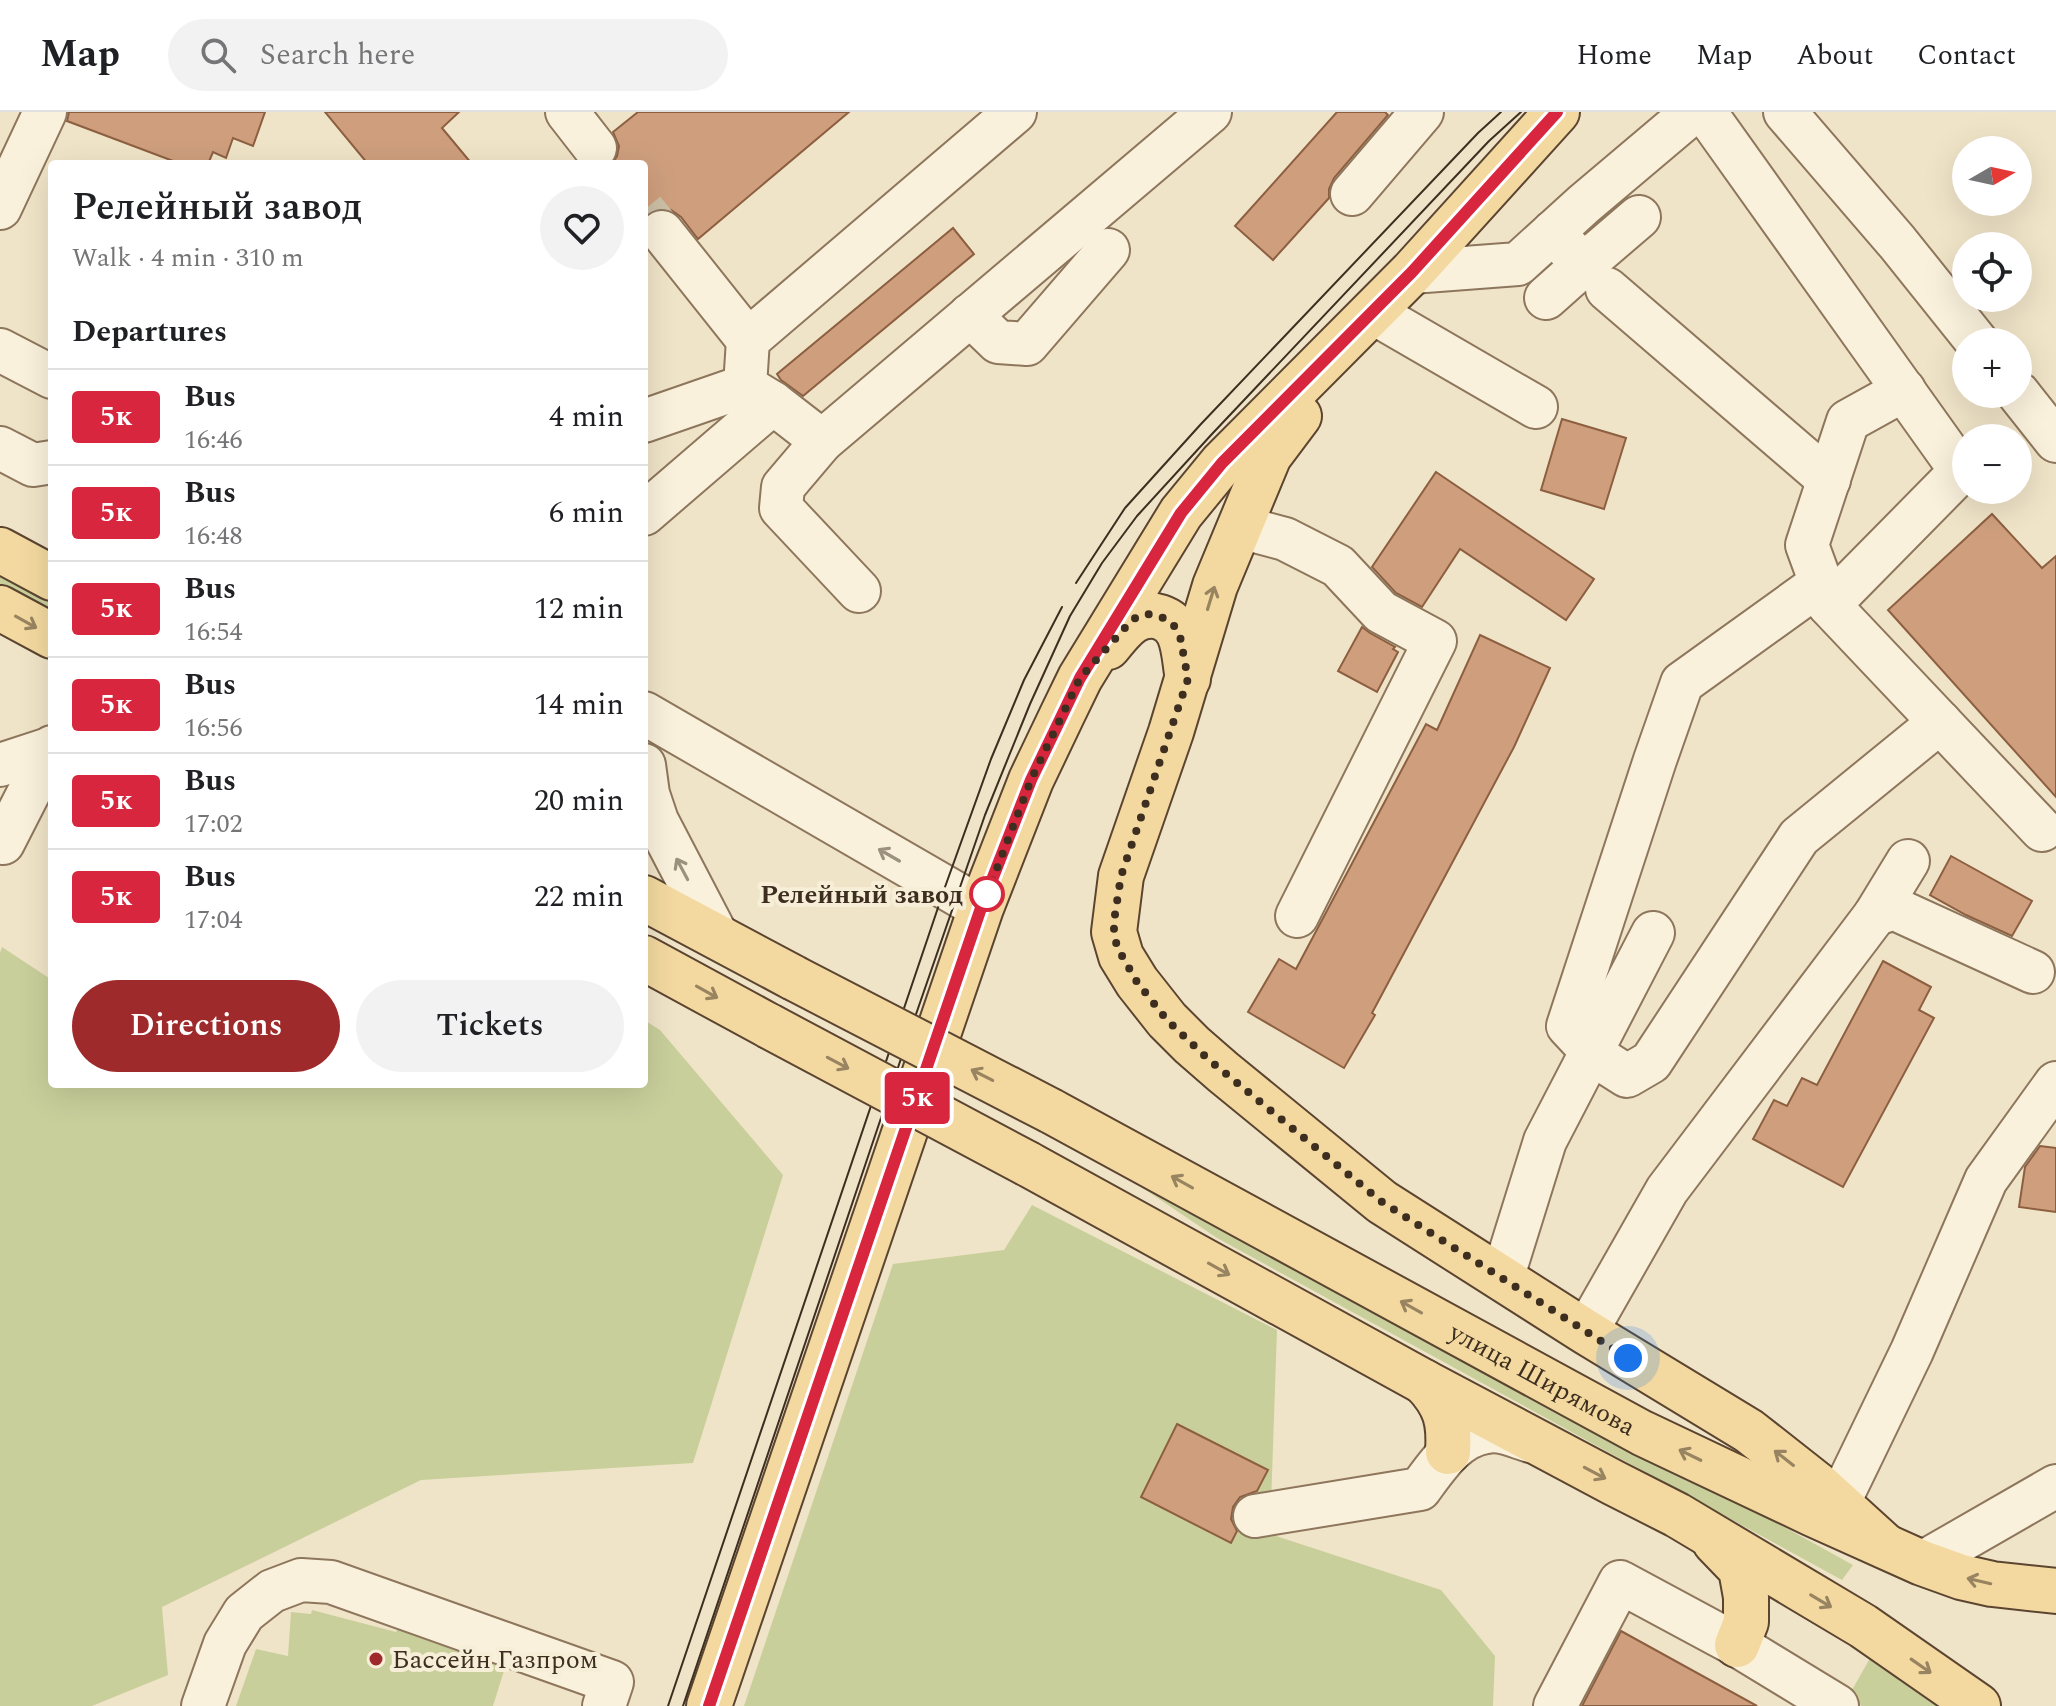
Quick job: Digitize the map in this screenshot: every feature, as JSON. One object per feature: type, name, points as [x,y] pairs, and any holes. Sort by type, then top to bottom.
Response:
[{"type":"main road","points":[[709,1706],[981,908],[1031,780],[1080,678],[1181,513],[1198,491],[1222,463],[1390,296],[1557,112]]},
{"type":"main road","points":[[1390,296],[1269,456],[1215,586],[1188,679],[1121,876],[1114,932],[1121,956],[1167,1020],[1223,1072],[1382,1202],[1749,1431],[1904,1554]]},
{"type":"main road","points":[[0,550],[48,576]]},
{"type":"main road","points":[[0,608],[48,634]]},
{"type":"main road","points":[[1080,678],[1133,619],[1148,614],[1173,624],[1180,636],[1188,679]]},
{"type":"main road","points":[[648,900],[718,938]]},
{"type":"main road","name":"улица Ширямова","points":[[718,938],[1051,1111],[1642,1433],[1813,1514],[1961,1577],[1992,1584],[2056,1591]]},
{"type":"main road","points":[[648,960],[1028,1164],[1424,1382],[1677,1515],[1863,1626],[1978,1706]]},
{"type":"main road","points":[[1424,1382],[1435,1393],[1448,1420],[1448,1452]]},
{"type":"main road","points":[[1677,1515],[1717,1543],[1741,1569],[1746,1622],[1737,1645]]},
{"type":"street","points":[[0,208],[45,112]]},
{"type":"street","points":[[567,112],[595,148]]},
{"type":"street","points":[[748,340],[1015,112]]},
{"type":"street","points":[[859,591],[781,508],[783,487],[822,441],[1210,112]]},
{"type":"street","points":[[1352,194],[1422,112]]},
{"type":"street","points":[[1390,296],[1518,264],[1693,112]]},
{"type":"street","points":[[1705,112],[1961,471],[1825,594],[1682,683],[1568,1026],[1597,1057],[1627,1076],[1651,1062],[1799,837],[1940,722]]},
{"type":"street","points":[[1785,112],[1897,242],[1966,328]]},
{"type":"street","points":[[1546,298],[1595,277],[1639,217]]},
{"type":"street","points":[[662,232],[748,340],[759,394],[822,441]]},
{"type":"street","points":[[1553,232],[1595,277],[1829,480]]},
{"type":"street","points":[[970,315],[998,342],[1027,344],[1108,250]]},
{"type":"street","points":[[1390,296],[1536,407]]},
{"type":"street","points":[[0,350],[48,375]]},
{"type":"street","points":[[1904,390],[1848,421],[1807,545],[1825,594],[2042,830]]},
{"type":"street","points":[[648,420],[759,394]]},
{"type":"street","points":[[648,510],[759,394]]},
{"type":"street","points":[[2030,408],[2056,441]]},
{"type":"street","points":[[0,448],[33,465],[48,463]]},
{"type":"street","points":[[1240,527],[1285,539],[1338,566],[1381,612],[1435,641],[1297,916]]},
{"type":"street","points":[[648,715],[981,908]]},
{"type":"street","points":[[0,765],[48,749]]},
{"type":"street","points":[[3,843],[48,756]]},
{"type":"street","points":[[648,794],[657,821],[718,938]]},
{"type":"street","points":[[1586,1332],[1667,1190],[1875,915],[1908,861]]},
{"type":"street","points":[[1875,915],[1893,908],[2033,972]]},
{"type":"street","points":[[1502,1279],[1545,1141],[1653,933]]},
{"type":"street","points":[[1838,1504],[1912,1351],[1986,1180],[2056,1083]]},
{"type":"street","points":[[1255,1516],[1420,1489],[1448,1452],[1486,1432],[1502,1432],[1538,1443]]},
{"type":"street","points":[[1904,1554],[2056,1486]]},
{"type":"street","points":[[203,1706],[225,1644],[244,1613],[272,1591],[301,1580],[331,1582],[612,1682],[604,1706]]},
{"type":"street","points":[[1555,1706],[1620,1582],[1737,1645],[1820,1702]]},
{"type":"green space","points":[[0,561],[48,588],[48,612],[0,586]]},
{"type":"green space","points":[[2,947],[48,977],[48,1088],[648,1088],[648,1022],[660,1030],[783,1175],[693,1463],[421,1480],[162,1607],[168,1675],[92,1706],[0,1706]]},
{"type":"green space","points":[[1116,1170],[1223,1217],[1853,1565],[1842,1580],[1217,1238]]},
{"type":"green space","points":[[1032,1205],[1277,1330],[1270,1534],[1441,1590],[1495,1656],[1493,1706],[744,1706],[893,1264],[1004,1250]]},
{"type":"green space","name":"Бассейн Газпром","points":[[312,1610],[396,1632],[399,1627],[507,1661],[493,1706],[236,1706],[256,1649],[288,1656],[291,1612],[311,1614]]},
{"type":"green space","points":[[1873,1653],[1947,1706],[1862,1706],[1848,1697]]},
{"type":"building","points":[[69,112],[265,112],[253,146],[233,138],[226,158],[213,152],[210,160],[170,160],[67,121]]},
{"type":"building","points":[[325,112],[459,112],[442,128],[469,160],[365,160]]},
{"type":"building","points":[[638,112],[849,112],[698,239],[681,217],[671,210],[658,208],[648,213],[648,160],[614,160],[619,146],[613,132]]},
{"type":"building","points":[[1337,112],[1385,112],[1388,115],[1334,178],[1329,198],[1273,260],[1235,226]]},
{"type":"building","points":[[953,228],[974,254],[803,396],[781,380],[777,374]]},
{"type":"building","points":[[1562,419],[1626,438],[1604,509],[1541,490]]},
{"type":"building","points":[[1436,472],[1594,579],[1566,620],[1460,549],[1422,607],[1396,593],[1372,567]]},
{"type":"building","points":[[1992,514],[2042,568],[2056,556],[2056,797],[1888,610]]},
{"type":"building","points":[[1362,627],[1398,652],[1377,692],[1338,671]]},
{"type":"building","points":[[1480,635],[1550,668],[1514,747],[1372,1013],[1375,1015],[1344,1068],[1248,1012],[1279,959],[1296,969],[1426,724],[1437,730]]},
{"type":"building","points":[[1951,856],[2032,901],[2012,936],[1930,895]]},
{"type":"building","points":[[1883,961],[1931,987],[1919,1010],[1934,1018],[1843,1187],[1753,1139],[1774,1100],[1787,1106],[1802,1078],[1817,1085]]},
{"type":"building","points":[[2040,1146],[2056,1148],[2056,1212],[2019,1207],[2025,1167]]},
{"type":"building","points":[[1177,1424],[1268,1470],[1257,1491],[1240,1497],[1233,1507],[1231,1519],[1237,1531],[1231,1543],[1141,1497]]},
{"type":"building","points":[[1621,1631],[1679,1663],[1757,1706],[1582,1706]]},
{"type":"tunnel","points":[[648,215],[662,232]]},
{"type":"tram line","points":[[1076,583],[1125,508],[1201,424],[1501,112]]},
{"type":"tram line","points":[[683,1706],[985,815],[1070,616],[1102,563],[1137,516],[1489,141],[1521,112]]},
{"type":"tram line","points":[[668,1706],[945,887],[991,759],[1024,680],[1062,607]]},
{"type":"bus line","name":"5к","points":[[709,1706],[981,908],[1031,780],[1080,678],[1181,513],[1198,491],[1222,463],[1412,272],[1557,112]]},
{"type":"place","name":"Релейный завод","points":[[987,894]]},
{"type":"place","name":"Бассейн Газпром","points":[[376,1659]]},
{"type":"route","points":[[987,894],[1031,780],[1080,678],[1133,619],[1148,614],[1164,618],[1173,624],[1180,636],[1188,679],[1121,876],[1114,932],[1121,956],[1137,982],[1167,1020],[1208,1059],[1382,1202],[1628,1358]]}]
